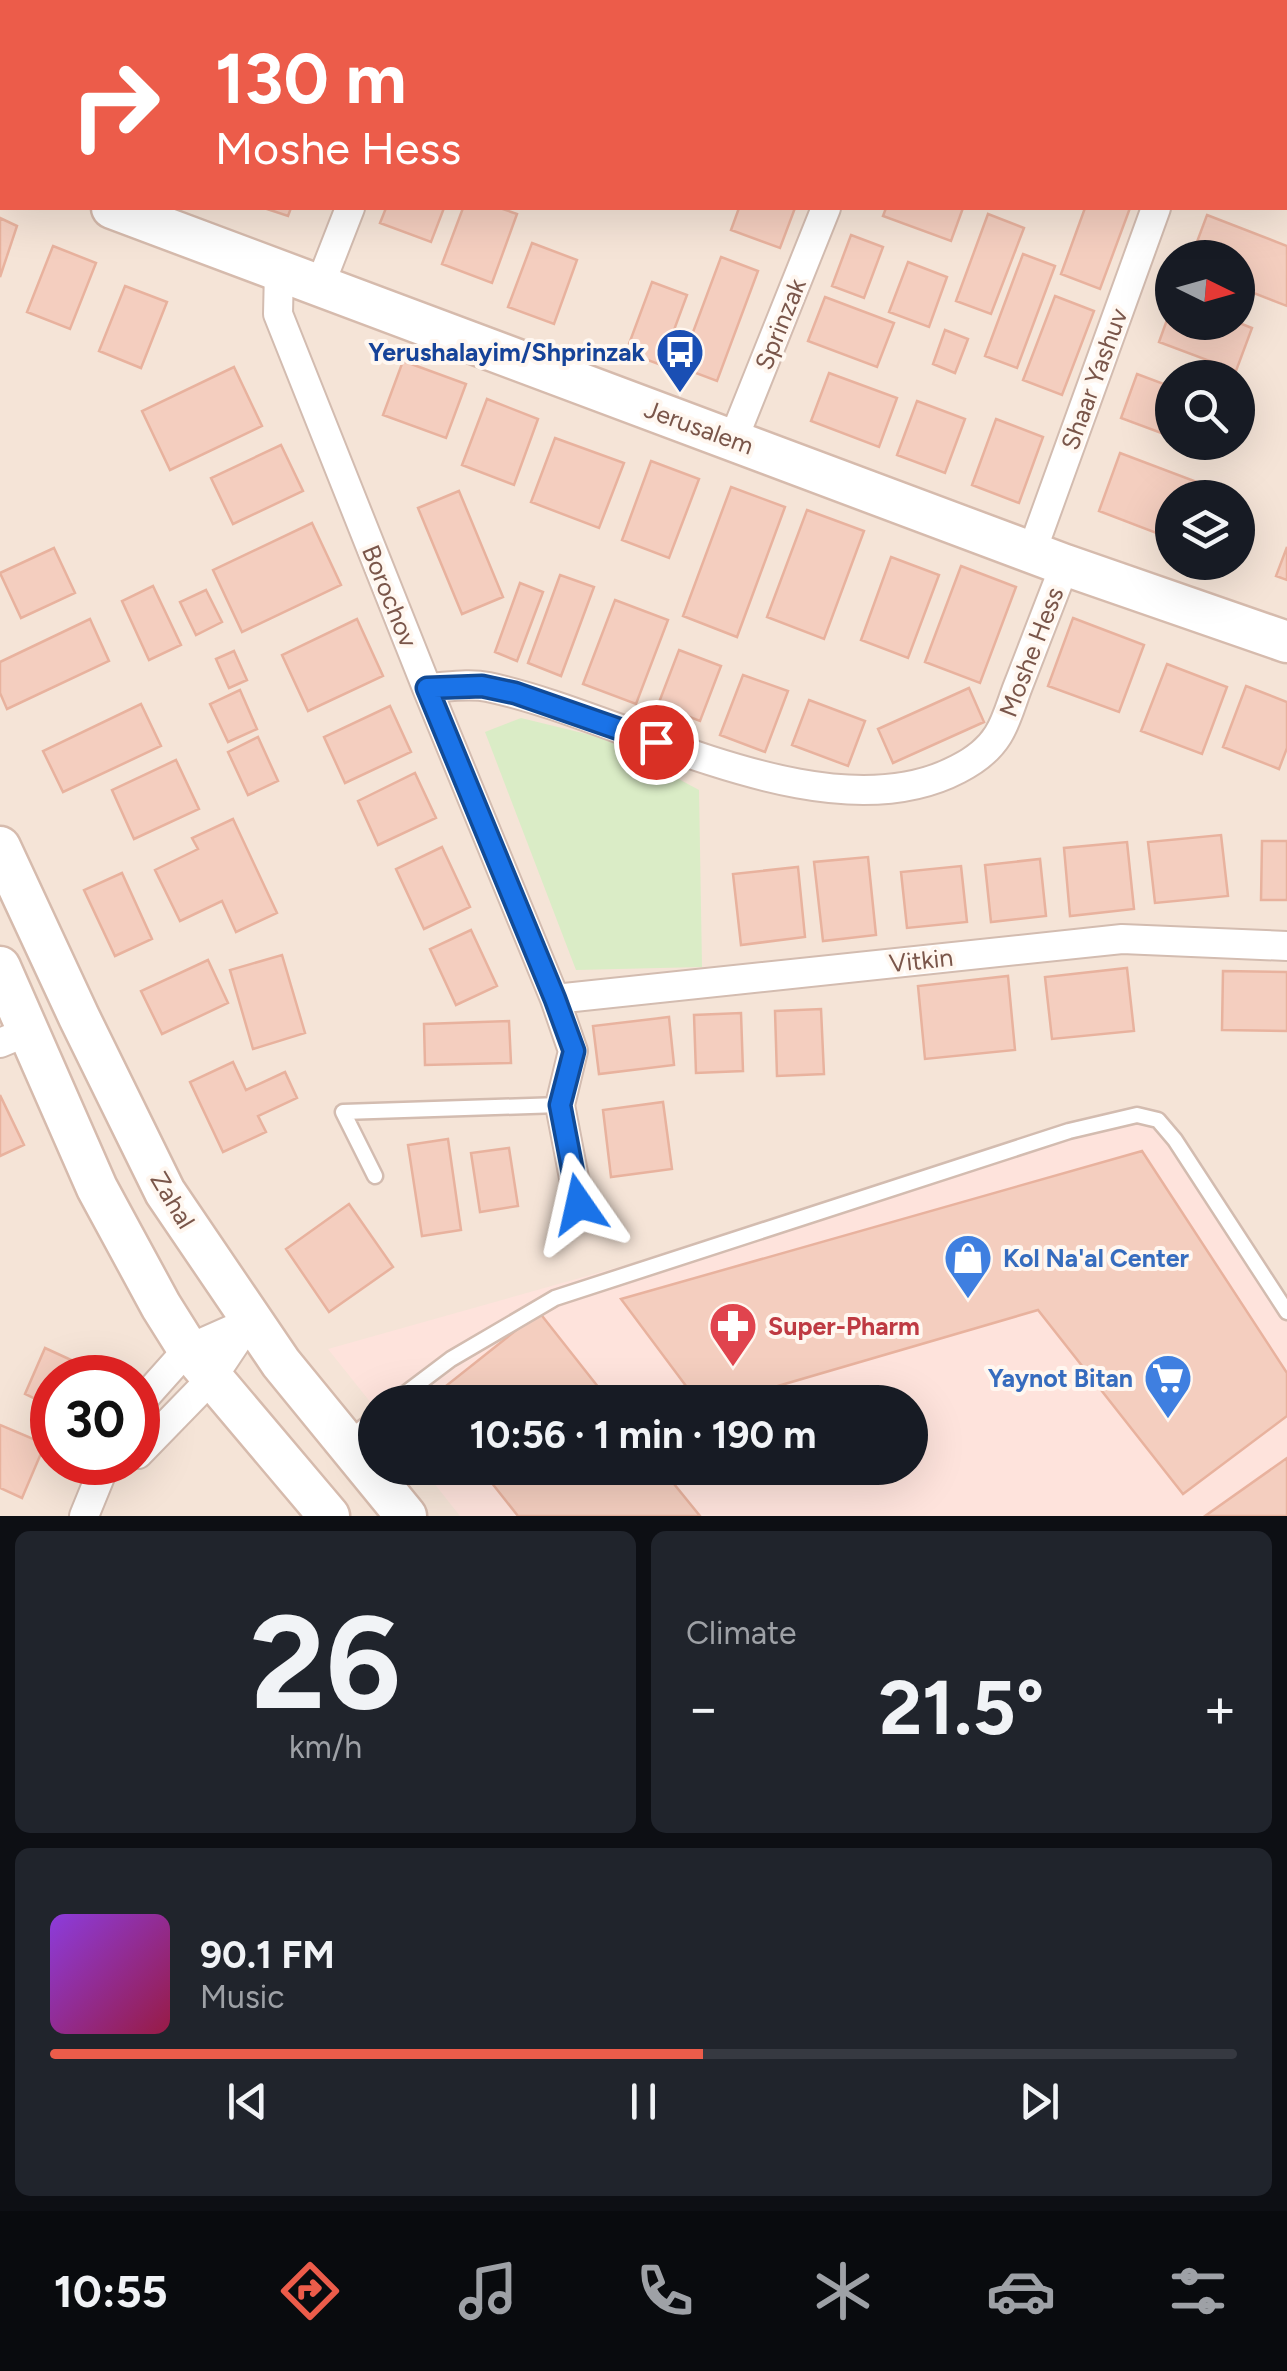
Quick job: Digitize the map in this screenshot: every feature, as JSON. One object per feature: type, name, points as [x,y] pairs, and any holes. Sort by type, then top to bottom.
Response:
[{"type":"main road","name":"Jerusalem","points":[[117,210],[1049,558],[1287,642]]},
{"type":"main road","name":"Zahal","points":[[0,847],[165,1192],[280,1363],[358,1428]]},
{"type":"main road","points":[[0,967],[14,1037],[161,1306],[200,1363],[330,1516]]},
{"type":"main road","name":"Zahal","points":[[389,1485],[406,1516]]},
{"type":"street","points":[[320,285],[349,210]]},
{"type":"street","name":"Sprinzak","points":[[733,440],[825,210]]},
{"type":"street","name":"Shaar Yashuv","points":[[1049,558],[1155,210]]},
{"type":"street","name":"Borochov","points":[[280,270],[278,314],[574,1051],[560,1105],[579,1204]]},
{"type":"street","name":"Moshe Hess","points":[[427,688],[482,686],[515,693],[774,780],[891,790],[938,780],[977,760],[999,734],[1049,558]]},
{"type":"street","name":"Vitkin","points":[[555,999],[1122,939],[1287,946]]},
{"type":"street","points":[[160,1389],[200,1363],[250,1321]]},
{"type":"street","points":[[160,1422],[200,1363]]},
{"type":"street","points":[[87,1509],[97,1485]]},
{"type":"street","points":[[87,1509],[108,1485]]},
{"type":"lane","points":[[374,1176],[343,1112],[560,1105]]},
{"type":"lane","points":[[416,1385],[451,1358],[554,1298],[1069,1131],[1137,1115],[1158,1120],[1175,1140],[1287,1312]]},
{"type":"shaded area","points":[[0,210],[1287,210],[1287,1516],[0,1516]]},
{"type":"shaded area","points":[[1165,1113],[1287,1299],[1287,1516],[460,1516],[435,1485],[928,1485],[928,1385],[358,1387],[328,1349]]},
{"type":"green space","points":[[521,718],[603,738],[699,790],[702,967],[576,970],[485,732]]},
{"type":"building","points":[[385,210],[443,210],[431,242],[380,223]]},
{"type":"building","points":[[462,210],[506,210],[517,214],[492,283],[442,264]]},
{"type":"building","points":[[738,210],[794,210],[780,248],[731,230]]},
{"type":"building","points":[[885,210],[962,210],[951,241],[883,216]]},
{"type":"building","points":[[1084,210],[1129,210],[1100,289],[1061,274]]},
{"type":"building","points":[[988,214],[1024,228],[991,314],[956,301]]},
{"type":"building","points":[[1207,215],[1287,246],[1287,306],[1255,294],[1255,240],[1198,240]]},
{"type":"building","points":[[0,218],[17,226],[0,277]]},
{"type":"building","points":[[851,235],[883,247],[864,298],[832,286]]},
{"type":"building","points":[[532,243],[577,260],[554,324],[508,307]]},
{"type":"building","points":[[53,246],[96,263],[70,329],[27,312]]},
{"type":"building","points":[[1023,254],[1055,266],[1017,368],[985,356]]},
{"type":"building","points":[[721,257],[758,271],[717,381],[680,367]]},
{"type":"building","points":[[908,262],[947,277],[929,327],[889,312]]},
{"type":"building","points":[[652,282],[687,295],[661,365],[626,352]]},
{"type":"building","points":[[125,286],[167,302],[141,368],[99,351]]},
{"type":"building","points":[[1055,296],[1094,311],[1062,395],[1023,380]]},
{"type":"building","points":[[825,297],[894,323],[877,367],[808,341]]},
{"type":"building","points":[[945,330],[968,339],[955,373],[933,364]]},
{"type":"building","points":[[1248,340],[1240,360],[1207,360],[1159,342]]},
{"type":"building","points":[[403,361],[466,384],[446,438],[383,415]]},
{"type":"building","points":[[234,367],[262,426],[170,470],[142,411]]},
{"type":"building","points":[[829,373],[897,398],[879,447],[811,421]]},
{"type":"building","points":[[1137,374],[1155,381],[1155,431],[1121,418]]},
{"type":"building","points":[[487,399],[538,419],[514,485],[462,465]]},
{"type":"building","points":[[917,401],[965,419],[945,473],[897,455]]},
{"type":"building","points":[[996,419],[1043,437],[1019,503],[972,485]]},
{"type":"building","points":[[555,438],[624,463],[599,528],[531,502]]},
{"type":"building","points":[[281,445],[303,491],[233,524],[211,478]]},
{"type":"building","points":[[1120,453],[1192,480],[1155,480],[1155,532],[1099,511]]},
{"type":"building","points":[[651,461],[699,479],[669,558],[622,540]]},
{"type":"building","points":[[731,487],[785,507],[737,637],[683,616]]},
{"type":"building","points":[[459,491],[503,597],[462,614],[418,508]]},
{"type":"building","points":[[807,510],[864,531],[824,639],[767,617]]},
{"type":"building","points":[[312,523],[341,585],[242,632],[213,570]]},
{"type":"building","points":[[1287,547],[1287,580],[1276,576]]},
{"type":"building","points":[[54,548],[75,593],[21,618],[0,573]]},
{"type":"building","points":[[891,557],[939,575],[908,658],[861,640]]},
{"type":"building","points":[[961,566],[1016,587],[980,683],[925,662]]},
{"type":"building","points":[[560,575],[594,587],[561,676],[528,663]]},
{"type":"building","points":[[520,583],[543,592],[517,661],[495,652]]},
{"type":"building","points":[[153,586],[181,645],[149,660],[122,601]]},
{"type":"building","points":[[206,590],[222,622],[196,635],[180,602]]},
{"type":"building","points":[[615,600],[668,620],[636,704],[583,684]]},
{"type":"building","points":[[1073,618],[1144,645],[1119,712],[1048,686]]},
{"type":"building","points":[[90,619],[109,661],[7,709],[0,693],[0,662]]},
{"type":"building","points":[[357,619],[383,676],[308,711],[282,655]]},
{"type":"building","points":[[679,650],[721,666],[700,721],[658,705]]},
{"type":"building","points":[[234,651],[247,680],[229,688],[216,659]]},
{"type":"building","points":[[1167,664],[1227,687],[1202,754],[1141,731]]},
{"type":"building","points":[[743,675],[788,691],[765,752],[720,735]]},
{"type":"building","points":[[1246,686],[1287,702],[1287,748],[1279,769],[1223,747]]},
{"type":"building","points":[[969,688],[984,722],[893,763],[878,729]]},
{"type":"building","points":[[240,690],[257,729],[228,742],[210,704]]},
{"type":"building","points":[[809,700],[865,721],[848,766],[792,745]]},
{"type":"building","points":[[141,704],[161,746],[63,792],[43,751]]},
{"type":"building","points":[[390,706],[411,752],[345,783],[324,737]]},
{"type":"building","points":[[258,737],[278,781],[248,795],[228,752]]},
{"type":"building","points":[[176,760],[199,809],[134,839],[112,790]]},
{"type":"building","points":[[415,773],[436,818],[378,845],[358,801]]},
{"type":"building","points":[[233,819],[277,913],[236,932],[222,901],[180,921],[155,870],[198,849],[192,838]]},
{"type":"building","points":[[1221,835],[1228,896],[1155,903],[1148,842]]},
{"type":"building","points":[[1262,841],[1287,841],[1287,900],[1261,900]]},
{"type":"building","points":[[1127,842],[1134,909],[1070,916],[1064,848]]},
{"type":"building","points":[[442,847],[470,907],[424,929],[396,869]]},
{"type":"building","points":[[868,857],[876,935],[823,941],[814,862]]},
{"type":"building","points":[[1040,859],[1046,916],[991,922],[985,865]]},
{"type":"building","points":[[961,866],[967,922],[907,928],[901,872]]},
{"type":"building","points":[[798,867],[805,937],[741,945],[733,874]]},
{"type":"building","points":[[122,873],[152,939],[115,956],[84,890]]},
{"type":"building","points":[[471,930],[497,986],[456,1005],[430,949]]},
{"type":"building","points":[[282,955],[305,1033],[253,1049],[230,970]]},
{"type":"building","points":[[208,960],[228,1003],[162,1034],[141,991]]},
{"type":"building","points":[[1127,968],[1134,1031],[1052,1039],[1045,977]]},
{"type":"building","points":[[1223,971],[1287,972],[1287,1031],[1222,1030]]},
{"type":"building","points":[[1008,976],[1015,1050],[925,1059],[918,986]]},
{"type":"building","points":[[821,1009],[824,1074],[777,1076],[775,1011]]},
{"type":"building","points":[[741,1013],[743,1071],[696,1073],[694,1015]]},
{"type":"building","points":[[669,1017],[674,1065],[599,1074],[593,1026]]},
{"type":"building","points":[[509,1021],[511,1063],[425,1065],[424,1024]]},
{"type":"building","points":[[233,1062],[246,1090],[285,1072],[297,1098],[258,1116],[266,1132],[223,1152],[190,1082]]},
{"type":"building","points":[[0,1095],[24,1145],[0,1156]]},
{"type":"building","points":[[663,1102],[672,1169],[611,1177],[603,1110]]},
{"type":"building","points":[[448,1139],[461,1230],[422,1236],[408,1145]]},
{"type":"building","points":[[509,1148],[518,1206],[480,1212],[471,1153]]},
{"type":"building","points":[[1142,1151],[1287,1373],[1287,1416],[1183,1494],[1038,1310],[781,1385],[685,1385],[621,1299]]},
{"type":"building","points":[[349,1204],[393,1267],[329,1312],[286,1249]]},
{"type":"building","points":[[539,1312],[597,1385],[447,1385]]},
{"type":"building","points":[[45,1348],[60,1355],[42,1355]]},
{"type":"building","points":[[0,1425],[30,1438],[30,1479],[22,1498],[0,1488]]},
{"type":"building","points":[[1287,1458],[1287,1516],[1205,1516]]},
{"type":"building","points":[[493,1485],[675,1485],[700,1516],[518,1516]]},
{"type":"place","name":"Yerushalayim/Shprinzak","points":[[680,394]]},
{"type":"place","name":"Kol Na'al Center","points":[[968,1300]]},
{"type":"place","name":"Super-Pharm","points":[[733,1368]]},
{"type":"place","name":"Yaynot Bitan","points":[[1168,1420]]},
{"type":"route","points":[[579,1204],[560,1105],[574,1051],[427,688],[482,686],[515,693],[656,742]]}]
